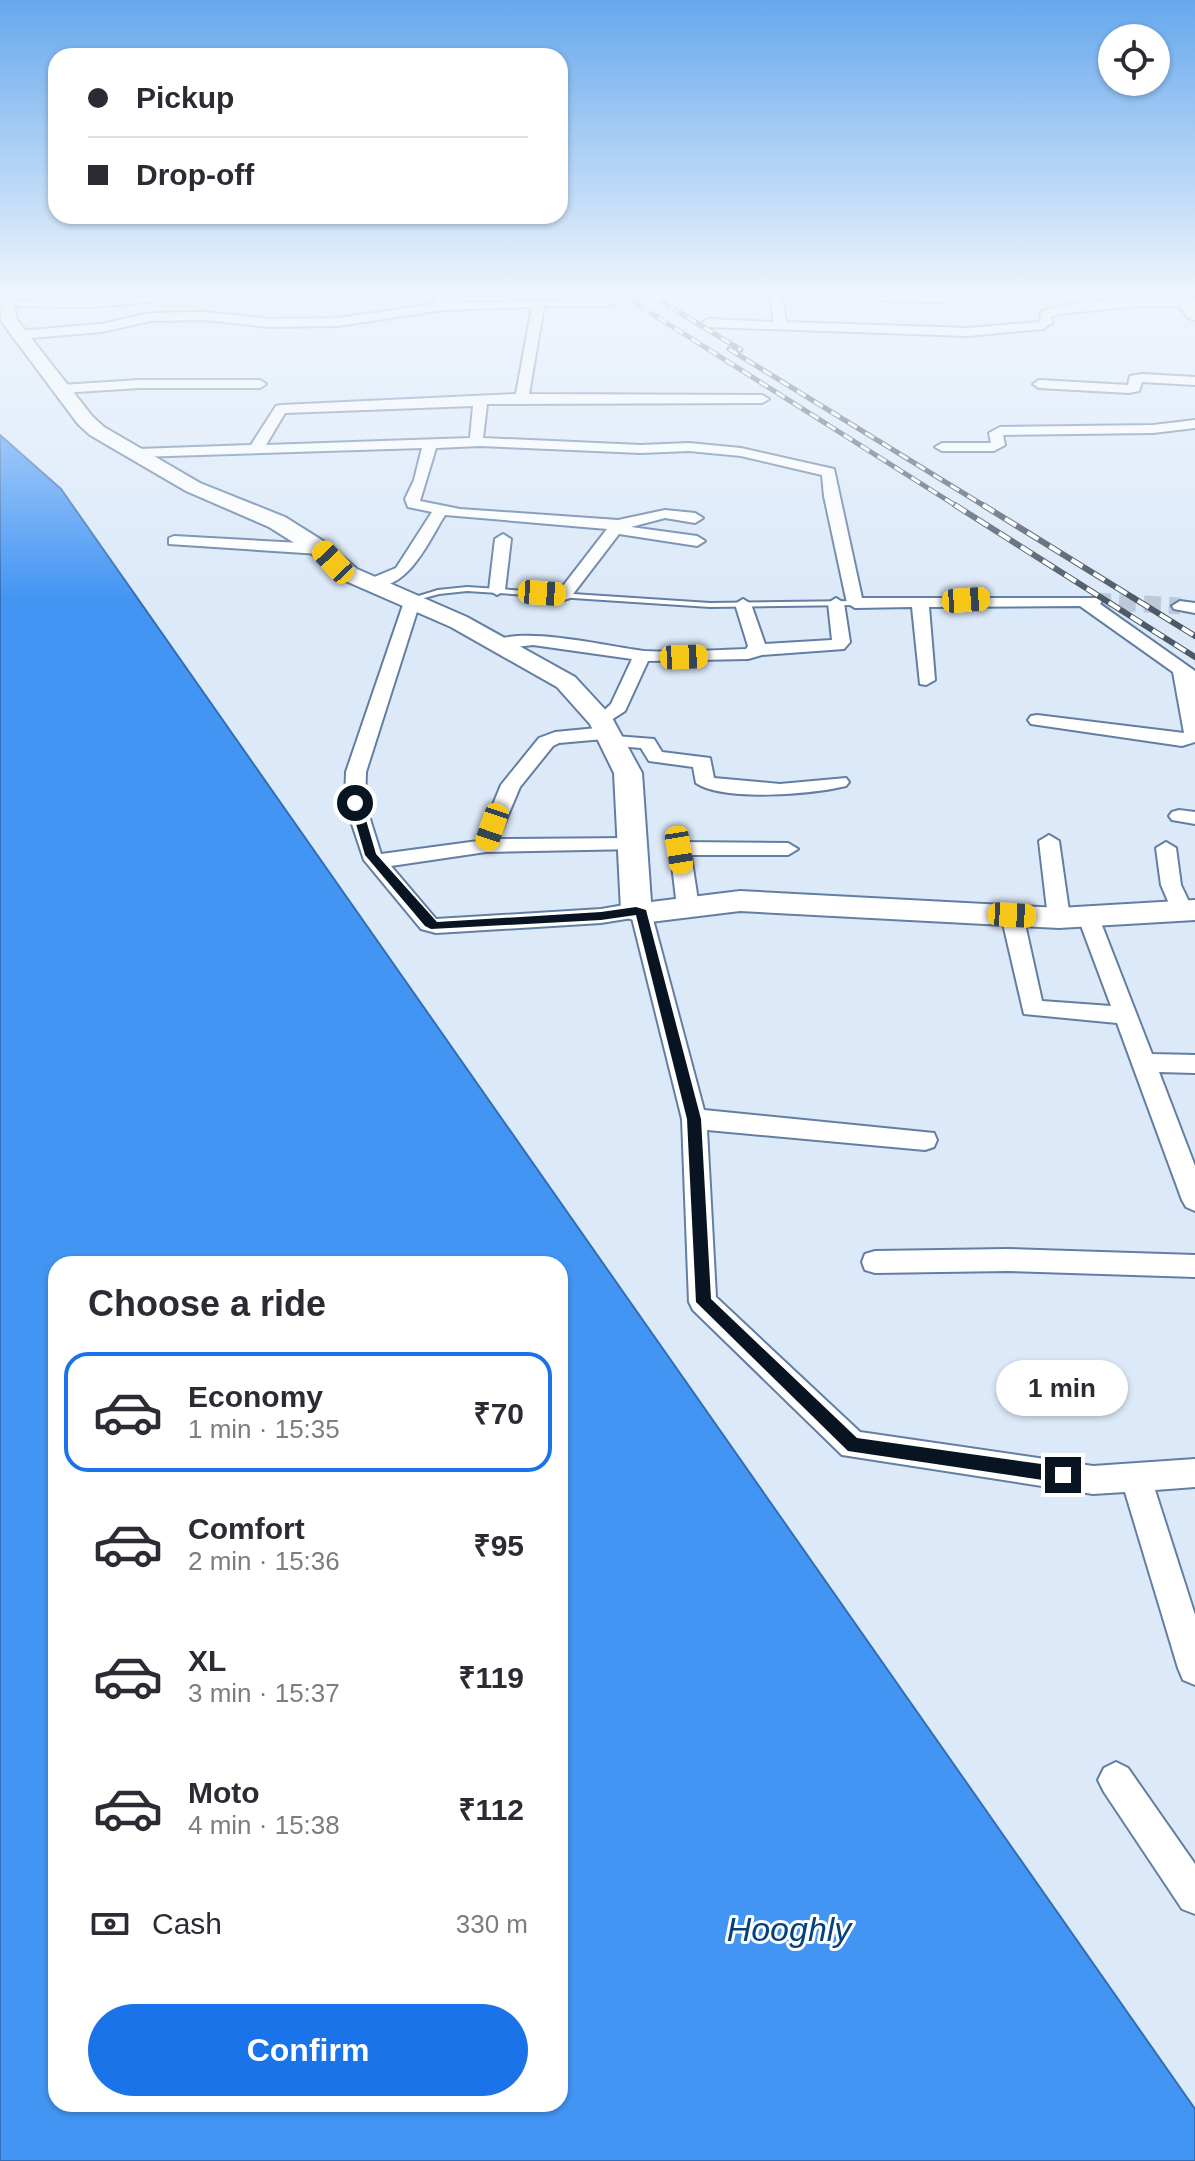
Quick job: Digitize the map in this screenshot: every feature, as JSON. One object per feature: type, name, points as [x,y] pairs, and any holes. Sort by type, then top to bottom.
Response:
[{"type":"street","points":[[67,397],[90,426],[193,487],[277,522],[320,549],[342,570],[413,599],[566,682],[607,732],[628,773],[631,844],[639,912],[694,1119],[703,1302],[853,1445],[1093,1480],[1195,1473]]},
{"type":"street","points":[[256,449],[279,410],[284,408],[522,398],[762,399]]},
{"type":"street","points":[[476,442],[478,401]]},
{"type":"street","points":[[942,447],[994,447],[998,445],[996,433],[1000,431],[1153,429],[1195,424]]},
{"type":"street","points":[[138,453],[476,442],[641,449],[691,447],[741,452],[829,472],[831,496],[855,603],[997,598],[1089,601],[1188,674],[1192,737],[1182,740],[1037,720]]},
{"type":"street","points":[[430,443],[412,501],[441,510],[617,527],[697,541]]},
{"type":"street","points":[[373,583],[402,571],[441,510]]},
{"type":"street","points":[[564,595],[617,527],[665,514],[695,518]]},
{"type":"street","points":[[497,590],[503,539]]},
{"type":"street","points":[[174,541],[320,549]]},
{"type":"street","points":[[413,599],[356,772],[355,803],[371,855],[429,924],[587,917],[740,901],[1059,918],[1188,910]]},
{"type":"street","points":[[500,644],[533,640],[642,655],[748,654],[756,650],[838,645],[841,642],[836,603]]},
{"type":"street","points":[[920,603],[926,680]]},
{"type":"street","points":[[743,604],[756,650]]},
{"type":"street","points":[[607,732],[642,655]]},
{"type":"street","points":[[486,846],[511,785],[546,742],[555,738],[607,732],[647,743],[656,757],[703,762],[703,779],[709,783],[780,790],[839,782]]},
{"type":"street","points":[[1049,841],[1059,918]]},
{"type":"street","points":[[376,861],[486,846],[631,844]]},
{"type":"street","points":[[688,907],[680,848],[788,849]]},
{"type":"street","points":[[1166,848],[1171,885],[1188,910]]},
{"type":"street","points":[[1012,915],[1032,1008],[1126,1015]]},
{"type":"street","points":[[1088,915],[1195,1200]]},
{"type":"street","points":[[1145,1063],[1195,1064]]},
{"type":"street","points":[[694,1119],[925,1140]]},
{"type":"street","points":[[875,1262],[1007,1260],[1195,1266]]},
{"type":"street","points":[[1136,1477],[1195,1668]]},
{"type":"street","points":[[1116,1780],[1195,1896]]},
{"type":"lane","points":[[413,599],[452,590],[497,590],[743,604],[855,603]]},
{"type":"water","name":"Hooghly","points":[[0,435],[61,489],[1195,2109],[1195,2161],[0,2161]]},
{"type":"tunnel","points":[[1094,601],[1180,606]]},
{"type":"railway","points":[[784,397],[958,507]]},
{"type":"railway","points":[[807,397],[986,507]]},
{"type":"railway","points":[[955,505],[1195,657]]},
{"type":"railway","points":[[983,505],[1195,636]]},
{"type":"route","points":[[355,803],[371,855],[429,924],[444,928],[601,916],[636,910],[642,913],[694,1119],[703,1302],[853,1445],[1063,1475]]}]
